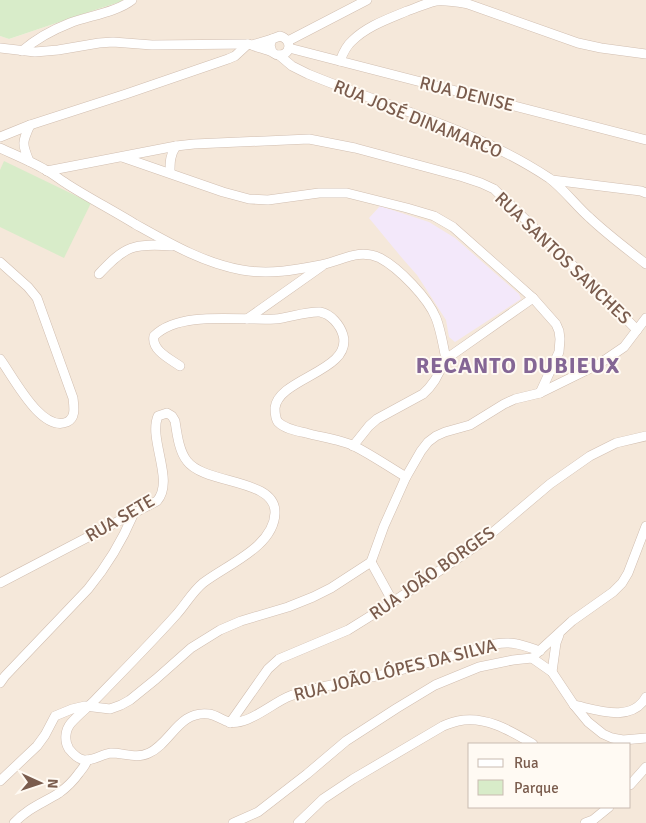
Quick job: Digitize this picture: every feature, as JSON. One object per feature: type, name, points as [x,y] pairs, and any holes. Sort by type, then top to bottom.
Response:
[{"type":"street","points":[[22,51],[34,41],[68,24],[122,7],[132,0]]},
{"type":"street","points":[[272,39],[270,45],[276,54],[284,54],[288,44],[367,0]]},
{"type":"street","points":[[340,61],[343,53],[356,36],[377,23],[436,1],[468,4],[578,44],[646,54]]},
{"type":"street","points":[[0,48],[43,52],[113,42],[152,45],[250,45],[280,36],[286,38],[288,44]]},
{"type":"street","name":"RUA DENISE","points":[[288,44],[340,61],[646,140]]},
{"type":"street","points":[[0,137],[30,125],[228,59],[250,45]]},
{"type":"street","name":"RUA JOSÉ DINAMARCO","points":[[250,45],[276,54],[292,66],[308,74],[453,129],[491,146],[551,180],[590,219],[646,264]]},
{"type":"street","points":[[29,161],[23,139],[30,125]]},
{"type":"street","name":"RUA SANTOS SANCHES","points":[[47,171],[176,146],[204,143],[309,139],[355,148],[462,177],[481,183],[494,190],[595,287],[636,330]]},
{"type":"street","points":[[170,172],[171,153],[176,146]]},
{"type":"street","points":[[0,148],[47,171],[174,246],[208,261],[243,270],[271,272],[324,264],[353,254],[366,254],[379,258],[402,274],[428,304],[441,333],[446,359]]},
{"type":"street","points":[[122,156],[249,199],[268,200],[319,193],[347,193],[434,216],[453,227],[533,298],[556,324],[559,331],[559,352],[540,393]]},
{"type":"street","points":[[66,183],[70,166]]},
{"type":"street","points":[[551,180],[646,193]]},
{"type":"street","points":[[99,274],[114,258],[130,248],[151,245],[174,246]]},
{"type":"street","points":[[0,262],[28,287],[37,298],[73,398],[75,408],[73,417],[62,424],[46,419],[36,410],[0,359]]},
{"type":"street","points":[[247,319],[324,264]]},
{"type":"street","points":[[353,446],[377,419],[423,394],[436,380],[446,359],[533,298]]},
{"type":"street","points":[[180,366],[153,344],[154,336],[168,326],[212,318],[278,318],[312,312],[328,315],[333,318],[344,336],[340,354],[330,365],[285,392],[275,404],[274,413],[278,422],[287,428],[353,446],[406,477]]},
{"type":"street","points":[[0,781],[37,746],[55,716],[72,709],[89,706],[110,709],[121,705],[130,700],[192,648],[220,630],[313,597],[331,588],[371,562],[384,526],[406,477],[428,442],[436,436],[470,425],[504,404],[515,399],[540,393],[599,364],[624,347],[646,318]]},
{"type":"street","name":"RUA SETE","points":[[0,583],[133,515],[160,498],[163,489],[163,479],[156,431],[158,416],[167,413],[175,421],[183,455],[195,469],[213,477],[255,488],[270,498],[275,508],[273,523],[256,548],[194,591],[175,616],[89,706]]},
{"type":"street","name":"RUA JOÃO BORGES","points":[[230,723],[268,669],[280,659],[348,630],[393,602],[479,544],[550,484],[590,456],[616,443],[646,436]]},
{"type":"street","points":[[0,683],[96,580],[133,515]]},
{"type":"street","points":[[233,823],[258,812],[346,741],[435,685],[479,667],[532,658],[572,621],[622,584],[646,526]]},
{"type":"street","points":[[371,562],[393,602]]},
{"type":"street","points":[[552,672],[556,643],[560,633]]},
{"type":"street","name":"RUA JOÃO LÓPES DA SILVA","points":[[230,723],[246,721],[286,697],[304,691],[376,676],[495,644],[507,642],[540,651]]},
{"type":"street","points":[[532,658],[552,672],[574,706],[588,722],[603,734],[624,740],[646,738]]},
{"type":"street","points":[[574,706],[618,713],[636,708],[644,701],[646,696]]},
{"type":"street","points":[[89,706],[67,728],[66,737],[69,748],[77,757],[87,760],[110,753],[143,756],[160,746],[182,721],[189,717],[212,714],[230,723]]},
{"type":"street","points":[[298,823],[323,799],[352,779],[443,726],[459,720],[478,720],[493,724],[515,733],[531,743]]},
{"type":"street","points":[[14,823],[33,807],[60,792],[76,778],[87,760]]},
{"type":"street","points":[[631,785],[646,767]]},
{"type":"street","points":[[585,823],[593,820],[608,808]]},
{"type":"shaded area","points":[[123,0],[646,0],[646,823],[0,823],[0,36],[9,39]]},
{"type":"shaded area","points":[[380,206],[429,222],[455,238],[519,294],[521,299],[455,342],[449,337],[446,320],[417,275],[369,218]]},
{"type":"green space","points":[[0,0],[123,0],[9,39],[0,36]]},
{"type":"green space","points":[[4,161],[91,203],[64,258],[0,227],[0,170]]},
{"type":"district","name":"RECANTO DUBIEUX","points":[[518,365]]}]
